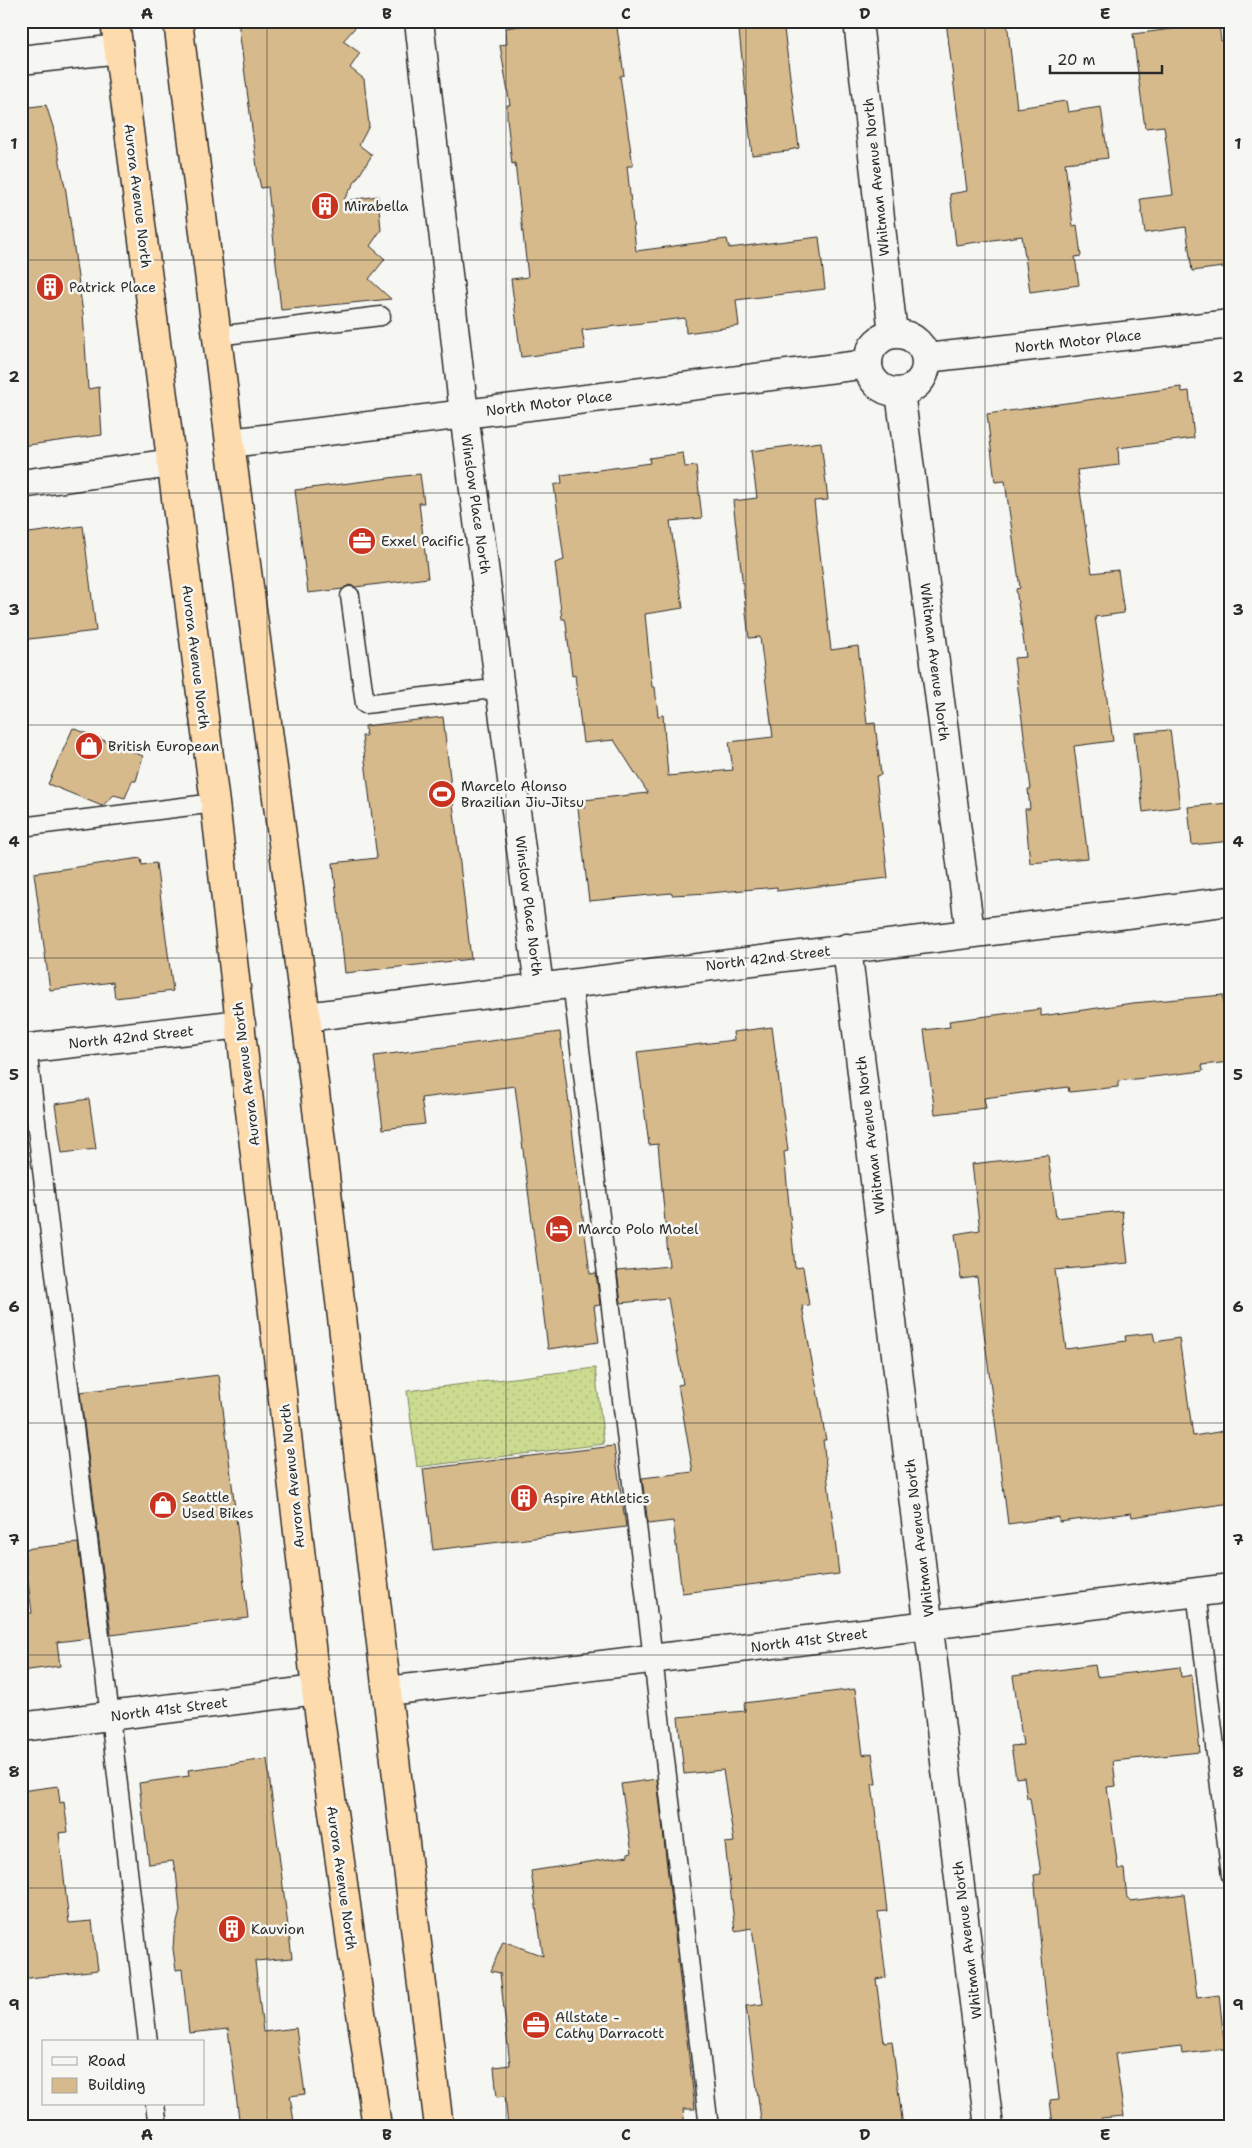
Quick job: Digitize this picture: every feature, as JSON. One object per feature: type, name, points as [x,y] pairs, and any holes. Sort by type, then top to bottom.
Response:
[{"type":"highway","name":"Aurora Avenue North","points":[[115,21],[215,803],[316,1690],[377,2127]]},
{"type":"highway","points":[[178,21],[230,443],[306,1017],[439,2127]]},
{"type":"street","name":"Winslow Place North","points":[[419,21],[464,414],[502,688],[539,986]]},
{"type":"street","name":"Whitman Avenue North","points":[[858,21],[893,334]]},
{"type":"street","points":[[21,60],[119,49]]},
{"type":"street","name":"North Motor Place","points":[[926,358],[1231,324]]},
{"type":"street","points":[[893,334],[913,338],[920,345],[926,358],[924,374],[919,382],[911,388],[900,392],[894,392],[877,384],[871,378],[868,364],[870,351],[875,343],[883,337],[893,334]]},
{"type":"street","name":"North Motor Place","points":[[230,443],[868,364]]},
{"type":"street","name":"Whitman Avenue North","points":[[900,392],[970,932]]},
{"type":"street","points":[[21,484],[172,463]]},
{"type":"street","name":"North 42nd Street","points":[[306,1017],[539,986],[1231,901]]},
{"type":"street","name":"Whitman Avenue North","points":[[847,948],[989,2127]]},
{"type":"street","name":"North 42nd Street","points":[[24,1049],[241,1024]]},
{"type":"street","name":"North 41st Street","points":[[388,1691],[1231,1588]]},
{"type":"street","name":"North 41st Street","points":[[21,1727],[316,1690]]},
{"type":"lane","points":[[217,336],[381,316]]},
{"type":"lane","points":[[350,596],[365,704],[502,688]]},
{"type":"lane","points":[[21,827],[215,803]]},
{"type":"lane","points":[[572,982],[709,2127]]},
{"type":"lane","points":[[24,1049],[110,1716],[148,2040]]},
{"type":"lane","points":[[1196,1592],[1231,1876]]},
{"type":"lane","points":[[155,2106],[158,2127]]},
{"type":"green space","points":[[595,1368],[604,1444],[417,1467],[407,1391]]},
{"type":"building","name":"Mirabella","points":[[238,21],[361,21],[343,41],[360,53],[350,68],[364,79],[369,126],[359,145],[372,155],[343,201],[378,196],[381,230],[370,246],[385,259],[369,279],[391,299],[281,310],[268,187],[261,188],[258,175]]},
{"type":"building","points":[[554,21],[616,21],[624,75],[620,76],[633,166],[627,166],[636,251],[727,239],[729,248],[819,237],[825,289],[736,300],[739,326],[686,333],[685,318],[582,330],[585,349],[521,357],[511,279],[528,277],[515,163],[512,164],[507,118],[507,105],[510,105],[500,45],[507,44],[506,28]]},
{"type":"building","points":[[738,21],[783,21],[799,148],[752,155]]},
{"type":"building","points":[[946,21],[1007,21],[1017,108],[1066,101],[1068,112],[1101,107],[1108,158],[1065,163],[1073,226],[1077,225],[1081,256],[1075,257],[1079,285],[1030,292],[1022,236],[956,245],[950,194],[967,191]]},
{"type":"building","points":[[1219,23],[1221,41],[1226,40],[1231,74],[1231,266],[1192,271],[1186,227],[1145,233],[1140,199],[1173,195],[1164,126],[1145,128],[1133,34]]},
{"type":"building","name":"Patrick Place","points":[[46,105],[53,127],[66,192],[83,313],[88,389],[99,387],[102,435],[21,446],[21,108]]},
{"type":"building","points":[[1181,387],[1182,392],[1189,391],[1194,438],[1118,448],[1119,465],[1077,470],[1092,573],[1118,570],[1124,613],[1095,617],[1113,741],[1074,746],[1088,858],[1030,863],[1025,809],[1030,809],[1028,789],[1031,789],[1014,658],[1026,657],[1016,589],[1020,588],[1005,481],[995,482],[987,414]]},
{"type":"building","points":[[821,442],[828,500],[814,501],[831,650],[858,646],[867,724],[875,723],[881,775],[876,776],[888,878],[777,891],[777,887],[709,893],[672,895],[671,893],[589,901],[578,808],[585,807],[584,800],[648,793],[614,740],[583,743],[575,675],[572,676],[566,623],[565,619],[562,619],[555,563],[564,560],[554,485],[562,483],[561,475],[650,463],[649,458],[683,453],[685,467],[696,466],[702,518],[670,521],[683,608],[645,614],[652,687],[655,687],[658,716],[663,715],[668,776],[733,770],[729,742],[773,737],[760,637],[749,638],[733,501],[757,498],[751,451]]},
{"type":"building","name":"Exxel Pacific","points":[[420,474],[424,503],[419,503],[428,578],[355,587],[349,585],[343,589],[308,593],[295,490]]},
{"type":"building","points":[[83,526],[96,631],[21,640],[21,534]]},
{"type":"building","points":[[443,717],[471,959],[345,973],[333,863],[377,858],[362,736],[366,736],[365,726]]},
{"type":"building","points":[[73,728],[143,756],[136,781],[132,781],[125,798],[114,795],[102,806],[48,784]]},
{"type":"building","points":[[1170,730],[1180,807],[1143,812],[1134,733]]},
{"type":"building","points":[[1228,803],[1231,841],[1192,845],[1188,807]]},
{"type":"building","points":[[141,858],[142,865],[156,863],[173,991],[115,998],[113,982],[50,990],[34,873]]},
{"type":"building","points":[[1223,995],[1230,1062],[1202,1065],[1203,1071],[1118,1081],[1118,1087],[1069,1092],[1068,1087],[984,1098],[986,1108],[935,1114],[924,1030],[950,1027],[949,1021],[1041,1009],[1041,1016],[1133,1003]]},
{"type":"building","points":[[772,1027],[788,1151],[784,1152],[795,1268],[803,1267],[809,1305],[802,1306],[826,1440],[823,1440],[839,1574],[682,1593],[673,1521],[648,1524],[642,1478],[693,1472],[678,1385],[683,1384],[668,1298],[621,1303],[617,1271],[669,1266],[658,1144],[649,1145],[637,1052],[734,1040],[733,1032]]},
{"type":"building","name":"Marco Polo Motel","points":[[560,1032],[590,1274],[596,1273],[600,1305],[594,1306],[599,1342],[548,1349],[515,1086],[421,1098],[425,1124],[383,1129],[374,1056]]},
{"type":"building","points":[[89,1099],[96,1149],[62,1153],[55,1104]]},
{"type":"building","points":[[1048,1155],[1056,1218],[1122,1211],[1128,1263],[1055,1270],[1066,1349],[1126,1341],[1125,1336],[1153,1333],[1155,1342],[1179,1338],[1193,1436],[1231,1430],[1231,1503],[1132,1517],[1131,1513],[1059,1522],[1059,1517],[1008,1524],[977,1277],[961,1279],[955,1234],[980,1230],[972,1164]]},
{"type":"building","name":"Seattle Used Bikes","points":[[219,1375],[248,1618],[111,1635],[80,1392]]},
{"type":"building","name":"Aspire Athletics","points":[[614,1446],[626,1527],[433,1550],[423,1469]]},
{"type":"building","points":[[78,1543],[90,1638],[57,1642],[60,1666],[21,1671],[21,1615],[32,1613],[24,1549]]},
{"type":"building","points":[[1095,1665],[1097,1677],[1180,1667],[1181,1677],[1192,1675],[1200,1752],[1113,1761],[1116,1786],[1107,1787],[1118,1869],[1124,1869],[1127,1899],[1130,1899],[1130,1901],[1184,1894],[1197,1998],[1219,1995],[1225,2049],[1182,2054],[1181,2046],[1115,2054],[1124,2116],[1101,2118],[1102,2127],[1053,2127],[1050,2100],[1059,2099],[1045,1989],[1034,1875],[1041,1874],[1030,1798],[1027,1798],[1024,1777],[1016,1778],[1011,1746],[1023,1745],[1013,1676]]},
{"type":"building","points":[[855,1689],[863,1755],[872,1753],[876,1784],[872,1784],[887,1911],[878,1912],[886,1977],[876,1979],[884,2042],[892,2041],[903,2127],[762,2127],[746,2006],[763,2004],[752,1928],[735,1931],[725,1843],[734,1842],[723,1770],[684,1774],[678,1717],[745,1711],[744,1703]]},
{"type":"building","points":[[267,1759],[292,1958],[255,1961],[263,2032],[296,2028],[305,2094],[290,2096],[294,2122],[287,2122],[287,2127],[240,2127],[228,2029],[189,2033],[182,1969],[176,1970],[173,1949],[174,1934],[180,1911],[176,1871],[173,1861],[149,1864],[139,1783],[189,1776],[188,1770]]},
{"type":"building","points":[[657,1779],[695,2109],[683,2109],[685,2127],[508,2127],[505,2096],[497,2097],[494,2067],[510,2065],[500,1973],[491,1971],[503,1941],[543,1956],[531,1871],[628,1856],[628,1853],[632,1852],[621,1784]]},
{"type":"building","points":[[58,1786],[60,1803],[64,1802],[68,1832],[59,1833],[69,1923],[92,1921],[98,1970],[21,1979],[21,1791]]},
{"type":"place","name":"Mirabella","points":[[325,206]]},
{"type":"place","name":"Patrick Place","points":[[50,287]]},
{"type":"place","name":"Exxel Pacific","points":[[362,541]]},
{"type":"place","name":"British European","points":[[89,746]]},
{"type":"place","name":"Marcelo Alonso Brazilian Jiu-Jitsu","points":[[442,794]]},
{"type":"place","name":"Marco Polo Motel","points":[[559,1229]]},
{"type":"place","name":"Aspire Athletics","points":[[524,1498]]},
{"type":"place","name":"Seattle Used Bikes","points":[[163,1505]]},
{"type":"place","name":"Kauvion","points":[[232,1929]]},
{"type":"place","name":"Allstate - Cathy Darracott","points":[[536,2025]]}]
